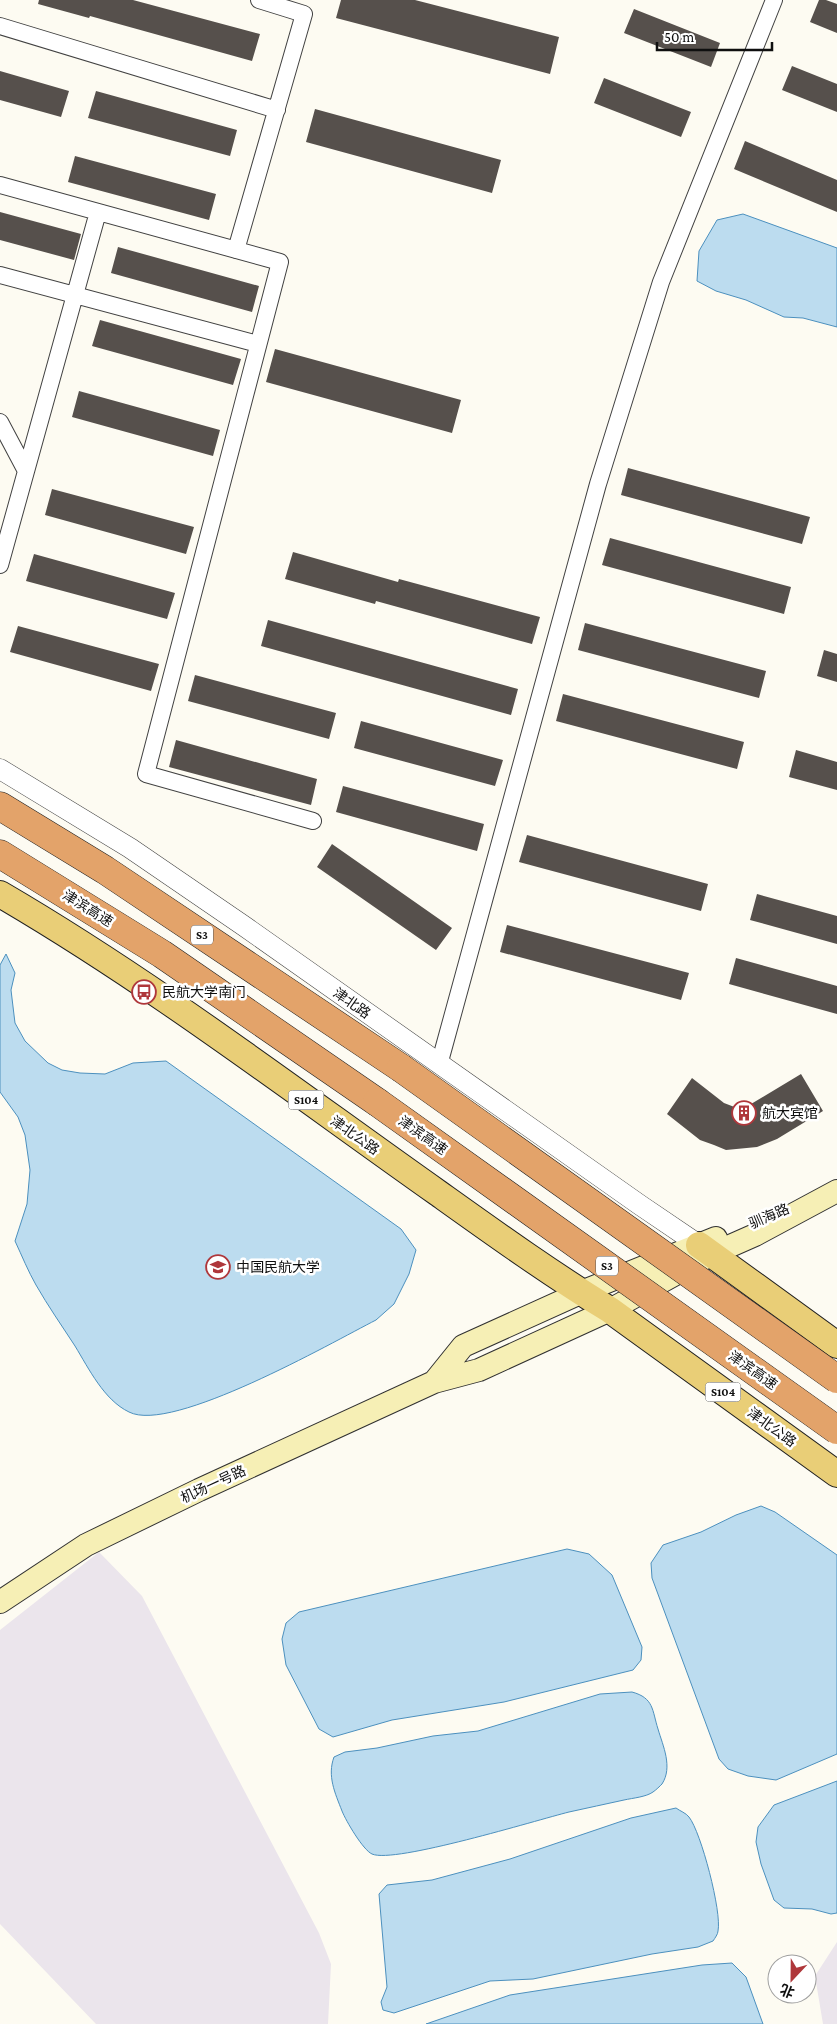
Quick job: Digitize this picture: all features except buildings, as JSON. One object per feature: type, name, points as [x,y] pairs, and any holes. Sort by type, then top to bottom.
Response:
[{"type":"highway","name":"S3","points":[[0,806],[113,876],[401,1068],[837,1379]]},
{"type":"highway","name":"津滨高速","points":[[0,854],[162,954],[376,1102],[837,1430]]},
{"type":"main road","name":"津北公路","points":[[0,885],[146,978],[585,1290],[837,1474]]},
{"type":"main road","name":"津北公路","points":[[0,894],[147,988],[585,1290]]},
{"type":"main road","name":"驯海路","points":[[705,1250],[837,1183]]},
{"type":"main road","name":"驯海路","points":[[705,1250],[762,1231],[837,1191]]},
{"type":"main road","points":[[585,1290],[705,1250]]},
{"type":"main road","points":[[610,1310],[705,1250]]},
{"type":"main road","points":[[705,1250],[837,1345]]},
{"type":"main road","name":"机场一号路","points":[[434,1382],[463,1346],[585,1290]]},
{"type":"main road","name":"机场一号路","points":[[0,1602],[86,1545],[208,1486],[434,1382],[479,1370],[610,1310]]},
{"type":"street","points":[[236,250],[304,14],[259,0]]},
{"type":"street","points":[[439,1065],[598,484],[658,292],[774,0]]},
{"type":"street","points":[[0,26],[277,110]]},
{"type":"street","points":[[0,185],[280,262],[146,774],[313,821]]},
{"type":"street","points":[[0,564],[98,212]]},
{"type":"street","points":[[0,275],[258,344]]},
{"type":"street","points":[[0,422],[26,471]]},
{"type":"street","name":"津北路","points":[[0,769],[130,848],[705,1250]]},
{"type":"shaded area","points":[[99,1552],[142,1596],[319,1933],[331,1964],[328,2024],[96,2024],[0,1924],[0,1630]]},
{"type":"shaded area","points":[[837,1942],[837,2024],[823,2024],[817,1988],[817,1973]]},
{"type":"water","points":[[743,214],[837,248],[837,327],[803,318],[784,317],[746,300],[716,291],[697,281],[699,251],[717,220]]},
{"type":"water","points":[[6,954],[15,973],[11,990],[15,1023],[25,1041],[48,1063],[62,1070],[105,1074],[133,1063],[166,1061],[401,1229],[416,1250],[409,1274],[394,1304],[376,1320],[289,1365],[214,1399],[179,1410],[150,1415],[129,1412],[112,1400],[92,1374],[41,1293],[15,1241],[27,1204],[30,1170],[25,1135],[18,1117],[0,1092],[0,965]]},
{"type":"water","points":[[761,1506],[775,1512],[837,1555],[837,1754],[776,1780],[748,1776],[728,1769],[719,1759],[652,1578],[651,1563],[663,1545],[701,1532],[736,1515]]},
{"type":"water","points":[[567,1549],[589,1554],[612,1575],[642,1647],[641,1660],[633,1670],[504,1702],[392,1720],[333,1737],[319,1729],[286,1665],[282,1639],[286,1623],[299,1612]]},
{"type":"water","points":[[632,1692],[644,1698],[651,1706],[666,1756],[667,1771],[662,1784],[647,1795],[569,1812],[436,1847],[408,1853],[385,1855],[372,1854],[364,1847],[347,1821],[337,1798],[332,1778],[332,1764],[334,1757],[345,1752],[377,1748],[433,1736],[478,1731],[600,1694]]},
{"type":"water","points":[[837,1781],[837,1913],[831,1914],[812,1909],[784,1908],[774,1900],[761,1864],[756,1842],[758,1827],[774,1805]]},
{"type":"water","points":[[676,1808],[688,1816],[694,1825],[710,1872],[718,1921],[718,1932],[713,1941],[698,1947],[652,1954],[533,1979],[490,1981],[394,2013],[383,2010],[381,2002],[387,1987],[379,1894],[387,1885],[432,1880],[510,1859],[631,1818]]},
{"type":"water","points":[[732,1963],[746,1977],[763,2024],[426,2024],[510,1995],[702,1965]]},
{"type":"place","name":"民航大学南门","points":[[144,992]]},
{"type":"place","name":"航大宾馆","points":[[744,1113]]},
{"type":"place","name":"中国民航大学","points":[[218,1267]]}]
